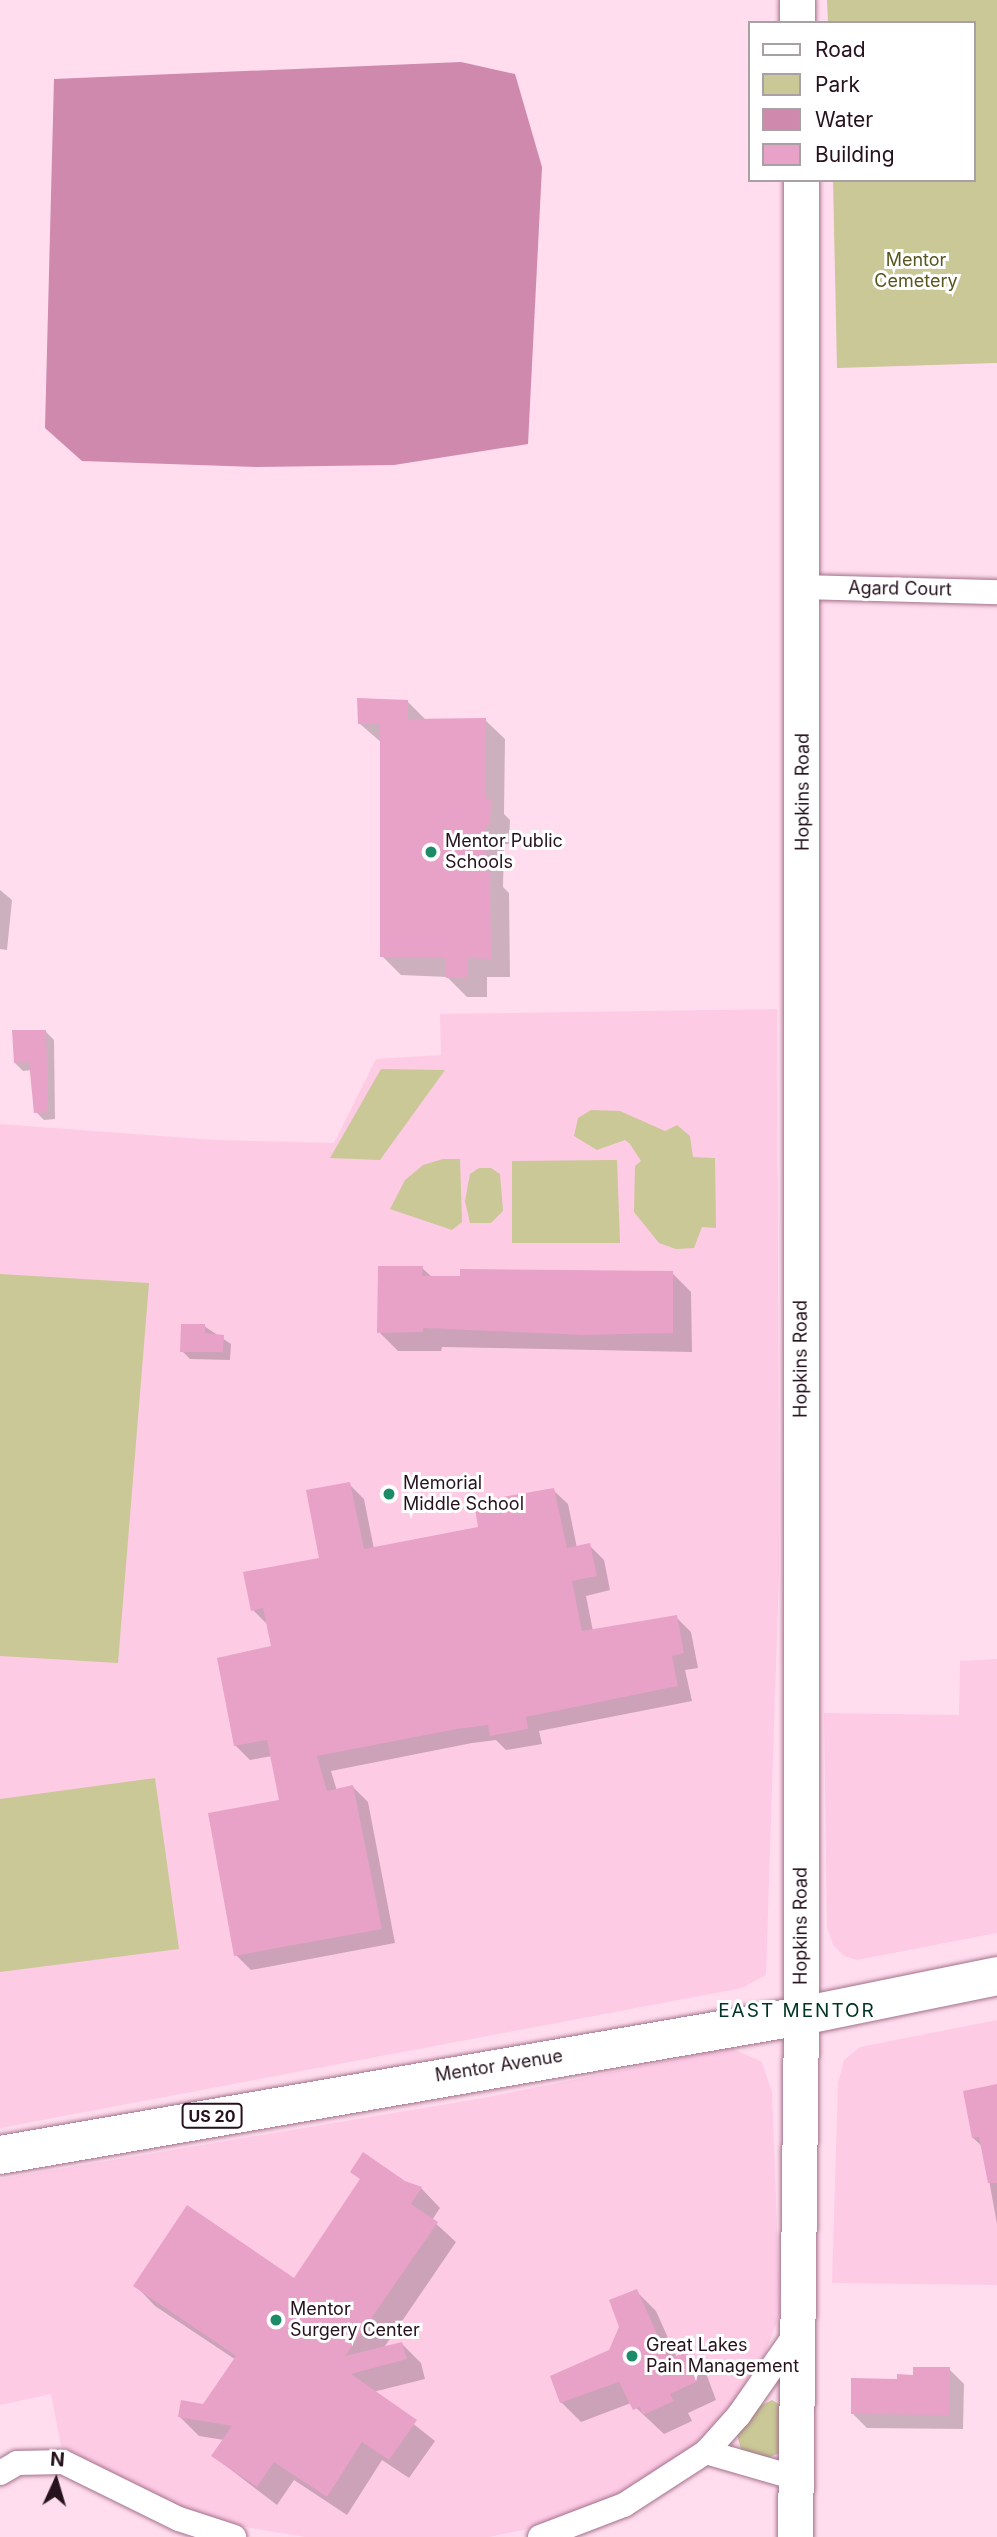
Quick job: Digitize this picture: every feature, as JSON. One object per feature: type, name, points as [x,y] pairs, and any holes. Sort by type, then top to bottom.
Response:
[{"type":"main road","name":"Mentor Avenue","points":[[0,2155],[801,2016],[997,1976]]},
{"type":"street","points":[[797,0],[797,21]]},
{"type":"street","name":"Hopkins Road","points":[[795,2537],[801,2016],[801,182]]},
{"type":"street","name":"Agard Court","points":[[803,587],[997,592]]},
{"type":"street","points":[[540,2537],[624,2505],[706,2452],[739,2415],[798,2330]]},
{"type":"street","points":[[706,2452],[796,2478]]},
{"type":"street","points":[[0,2473],[17,2463],[42,2459],[63,2462],[178,2519],[234,2537]]},
{"type":"shaded area","name":"Memorial Middle School","points":[[777,1009],[779,1571],[766,1975],[742,1988],[0,2128],[0,1124],[215,1140],[334,1143],[376,1059],[441,1055],[440,1014]]},
{"type":"shaded area","points":[[997,1659],[997,1933],[857,1960],[844,1956],[833,1945],[827,1927],[824,1713],[959,1715],[960,1661]]},
{"type":"shaded area","points":[[997,2020],[997,2285],[832,2283],[838,2083],[844,2060],[860,2047]]},
{"type":"shaded area","points":[[731,2048],[762,2062],[772,2092],[780,2313],[763,2359],[714,2428],[643,2485],[533,2528],[489,2537],[305,2537],[227,2524],[171,2505],[61,2446],[51,2394],[0,2405],[0,2179],[483,2098]]},
{"type":"green space","name":"Mentor Cemetery","points":[[827,0],[997,0],[997,363],[837,368],[833,182],[976,182],[976,21],[828,21]]},
{"type":"green space","points":[[381,1069],[445,1070],[380,1160],[330,1158]]},
{"type":"green space","points":[[591,1110],[620,1111],[665,1131],[677,1125],[690,1136],[693,1157],[715,1158],[716,1228],[702,1227],[694,1248],[676,1249],[659,1243],[634,1212],[635,1166],[641,1161],[630,1144],[625,1140],[597,1150],[574,1136],[578,1118]]},
{"type":"green space","points":[[443,1159],[460,1159],[462,1222],[452,1230],[390,1209],[405,1180],[423,1165]]},
{"type":"green space","points":[[617,1160],[620,1243],[512,1243],[512,1161]]},
{"type":"green space","points":[[479,1168],[491,1168],[500,1174],[503,1211],[491,1223],[470,1223],[465,1201],[470,1174]]},
{"type":"green space","points":[[0,1274],[149,1283],[118,1663],[0,1656]]},
{"type":"green space","points":[[155,1778],[179,1949],[0,1972],[0,1799]]},
{"type":"green space","points":[[772,2400],[779,2404],[779,2453],[766,2459],[742,2452],[737,2435],[760,2406]]},
{"type":"water","points":[[461,62],[515,74],[542,167],[528,444],[394,465],[257,467],[82,461],[45,428],[54,79]]},
{"type":"building","points":[[357,698],[408,700],[408,719],[486,718],[485,798],[491,799],[490,825],[485,825],[485,872],[490,872],[491,959],[468,958],[468,978],[446,978],[445,958],[380,957],[380,723],[358,724]]},
{"type":"building","points":[[12,1030],[46,1030],[48,1112],[34,1113],[29,1062],[14,1063]]},
{"type":"building","points":[[378,1266],[423,1266],[422,1276],[460,1276],[460,1269],[673,1271],[673,1333],[583,1335],[423,1328],[423,1332],[377,1333]]},
{"type":"building","points":[[181,1324],[205,1324],[205,1333],[224,1335],[223,1352],[180,1352]]},
{"type":"building","points":[[350,1482],[364,1549],[478,1527],[474,1502],[554,1488],[567,1548],[590,1543],[597,1576],[572,1581],[582,1631],[677,1615],[684,1653],[672,1656],[678,1686],[526,1717],[528,1729],[490,1736],[488,1725],[317,1756],[327,1791],[353,1785],[382,1929],[234,1956],[208,1813],[279,1800],[267,1740],[234,1746],[217,1658],[271,1646],[263,1608],[251,1611],[243,1572],[319,1558],[306,1490]]},
{"type":"building","points":[[997,2084],[997,2183],[988,2183],[979,2137],[972,2138],[963,2091]]},
{"type":"building","name":"Mentor Surgery Center","points":[[363,2152],[405,2181],[422,2187],[411,2204],[438,2222],[345,2356],[402,2342],[407,2359],[351,2374],[417,2420],[389,2460],[362,2442],[327,2497],[274,2462],[257,2487],[211,2456],[232,2426],[178,2417],[181,2400],[203,2404],[236,2356],[133,2286],[187,2205],[294,2278],[360,2179],[350,2172]]},
{"type":"building","name":"Great Lakes Pain Management","points":[[637,2289],[668,2359],[687,2352],[698,2381],[670,2394],[674,2401],[643,2415],[640,2407],[633,2410],[619,2382],[560,2403],[550,2376],[609,2350],[619,2327],[609,2300]]},
{"type":"building","points":[[913,2367],[950,2367],[949,2415],[851,2414],[851,2378],[897,2379],[897,2374],[913,2375]]},
{"type":"place","name":"Mentor Public Schools","points":[[431,852]]},
{"type":"place","name":"Memorial Middle School","points":[[389,1494]]},
{"type":"place","name":"Mentor Surgery Center","points":[[276,2320]]},
{"type":"place","name":"Great Lakes Pain Management","points":[[632,2356]]},
{"type":"district","name":"EAST MENTOR","points":[[797,2011]]}]
